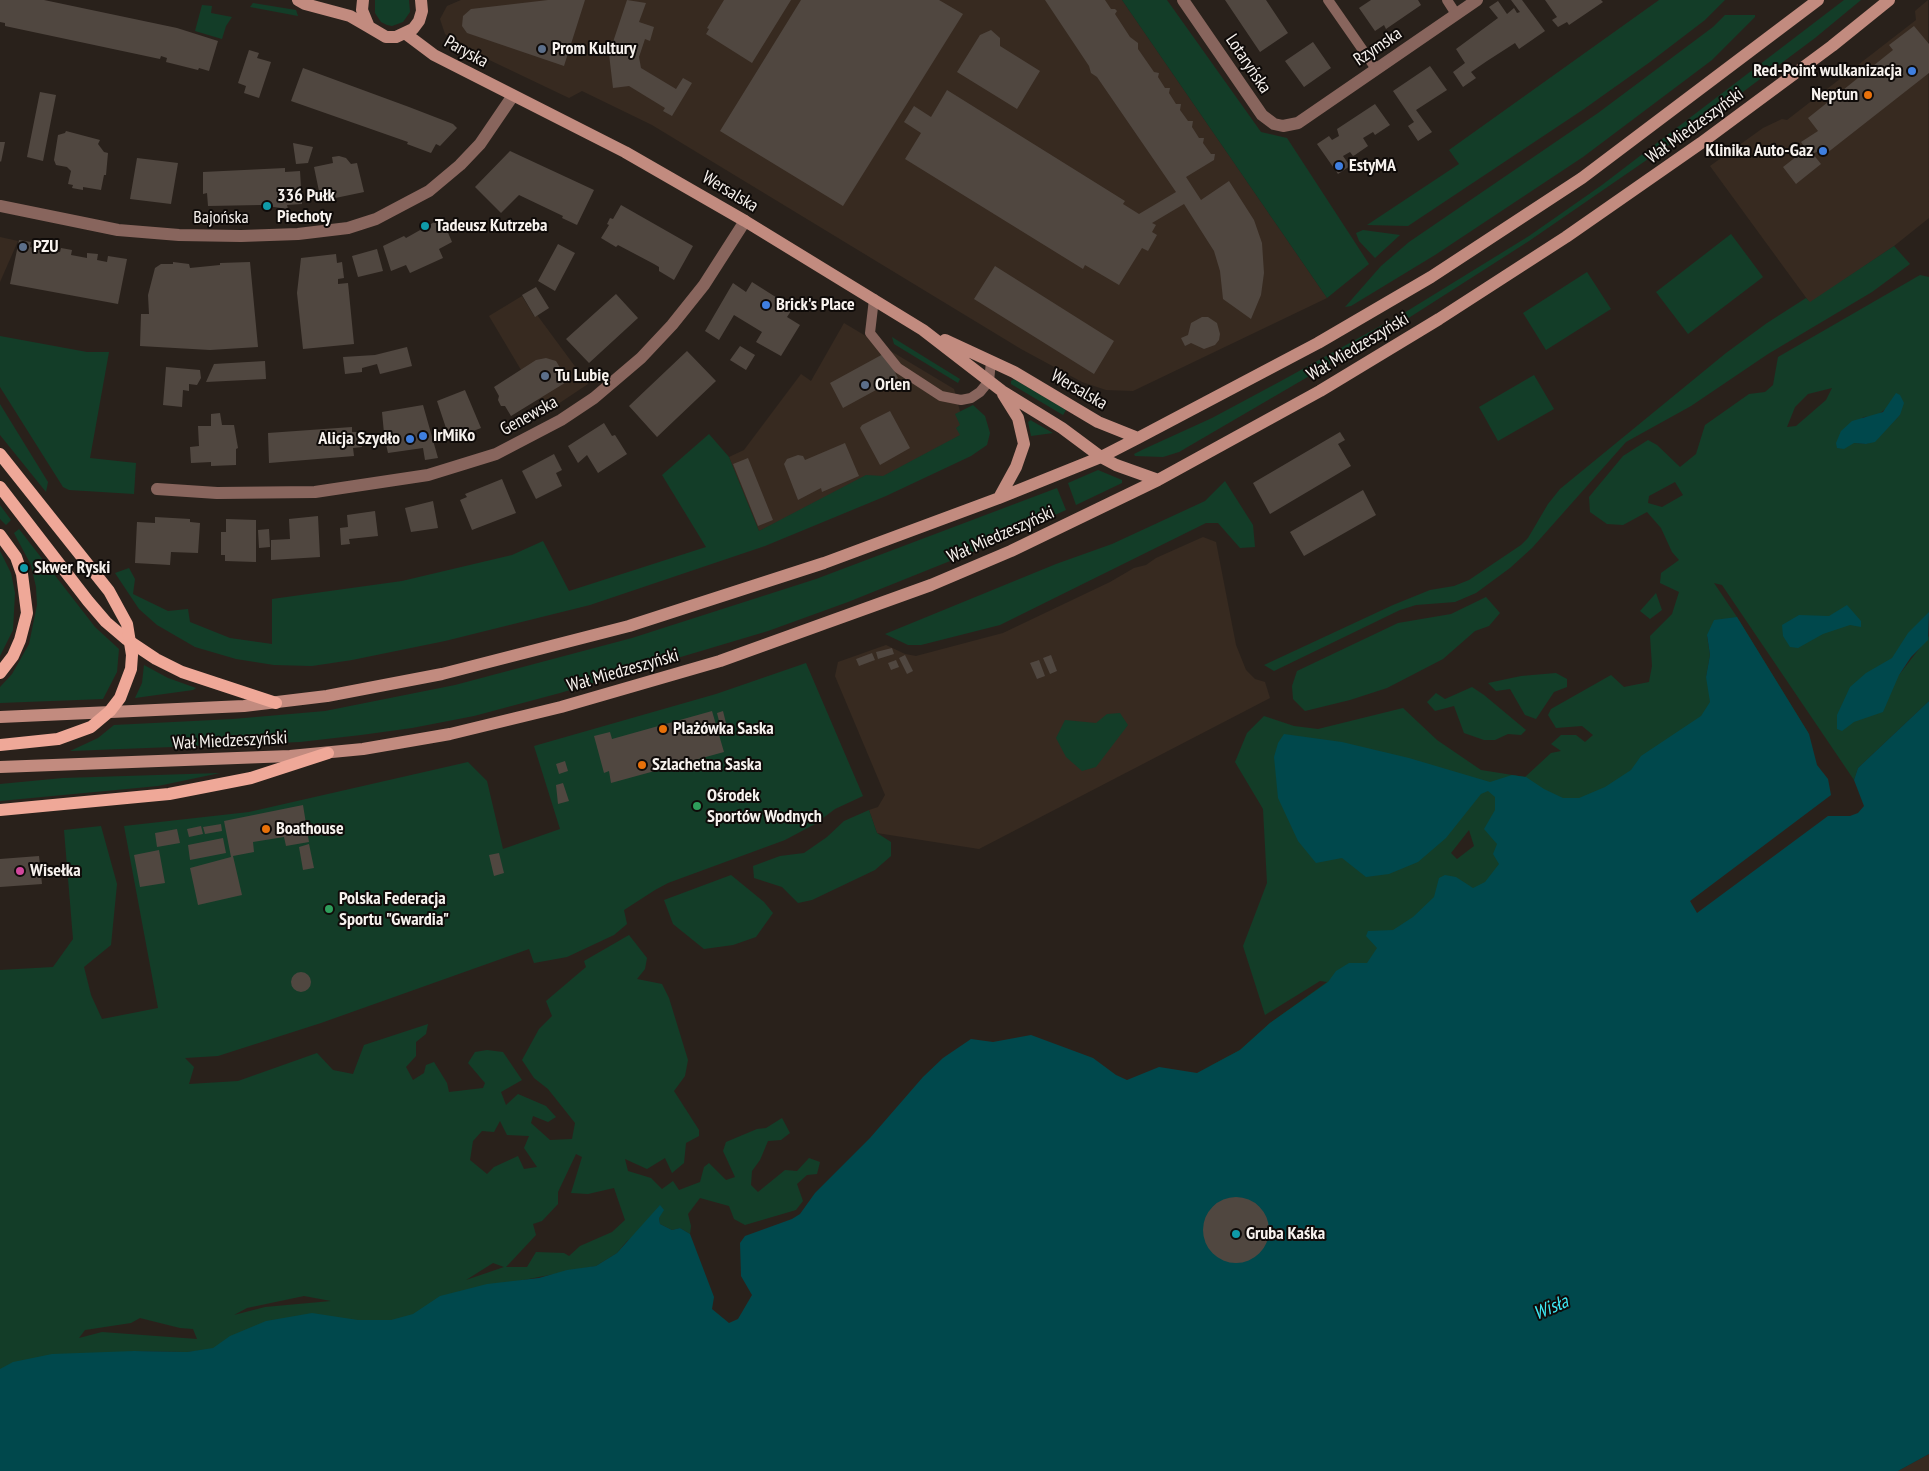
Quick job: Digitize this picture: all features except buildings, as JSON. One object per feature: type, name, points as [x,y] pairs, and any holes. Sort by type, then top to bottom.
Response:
[{"type":"main road","points":[[298,0],[350,16],[386,37],[406,34],[419,21],[422,12],[421,0]]},
{"type":"main road","points":[[363,0],[362,10],[369,27]]},
{"type":"main road","name":"Wał Miedzeszyński","points":[[0,717],[175,710],[276,703],[346,693],[442,674],[629,626],[824,563],[999,498],[1101,456],[1138,438],[1318,343],[1478,248],[1582,178],[1818,0]]},
{"type":"main road","name":"Wał Miedzeszyński","points":[[0,767],[328,753],[411,742],[499,723],[597,698],[720,660],[931,585],[1020,547],[1158,480],[1320,391],[1439,319],[1566,237],[1766,96],[1888,0]]},
{"type":"main road","name":"Paryska","points":[[406,34],[434,55],[512,97]]},
{"type":"main road","name":"Wersalska","points":[[512,97],[625,152],[745,221],[923,330],[1002,391],[1062,428],[1101,456],[1116,465],[1158,480]]},
{"type":"main road","name":"Wersalska","points":[[923,330],[1014,372],[1098,422],[1138,438]]},
{"type":"main road","name":"Wersalska","points":[[999,498],[1016,467],[1024,444],[1018,418],[1002,391]]},
{"type":"main road","points":[[0,454],[109,591],[127,624],[132,655],[131,669],[120,698],[102,719],[91,727],[58,739],[0,744]]},
{"type":"main road","points":[[0,487],[88,601],[106,622],[126,639],[146,653],[182,672],[276,703]]},
{"type":"main road","points":[[0,534],[16,557],[22,574],[27,613],[20,640],[13,656],[0,673]]},
{"type":"main road","points":[[0,810],[169,794],[251,778],[328,753]]},
{"type":"street","name":"Lotaryńska","points":[[1183,0],[1262,115],[1274,124],[1283,126],[1298,122]]},
{"type":"street","name":"Rzymska","points":[[1298,122],[1477,0]]},
{"type":"street","name":"Bajońska","points":[[0,206],[118,230],[180,235],[289,234],[348,228],[376,219],[429,192],[460,165],[480,144],[512,97]]},
{"type":"street","name":"Genewska","points":[[157,489],[217,493],[315,492],[428,474],[496,454],[547,428],[586,403],[641,358],[672,325],[704,285],[745,221]]},
{"type":"lane","points":[[1328,0],[1376,70]]},
{"type":"lane","points":[[1447,0],[1456,14]]},
{"type":"lane","points":[[874,299],[870,333],[898,368],[941,396],[961,400],[971,398],[980,392],[989,381],[992,362]]},
{"type":"shaded area","points":[[461,0],[1122,0],[1327,298],[1133,391],[1106,390],[1082,382],[1021,349],[652,125],[582,91],[569,98],[460,46],[445,34],[440,19],[447,6]]},
{"type":"shaded area","points":[[1928,0],[1929,218],[1894,246],[1810,303],[1710,166],[1763,128],[1782,119],[1787,120],[1916,20],[1915,11]]},
{"type":"shaded area","points":[[0,237],[18,241],[0,282]]},
{"type":"shaded area","points":[[522,296],[534,316],[537,315],[588,384],[546,412],[489,316]]},
{"type":"shaded area","points":[[844,323],[954,389],[966,434],[865,488],[759,531],[729,457],[744,450],[801,374],[811,381]]},
{"type":"shaded area","points":[[1203,537],[1216,542],[1236,645],[1246,670],[1255,679],[1265,682],[1270,698],[979,849],[877,833],[869,810],[878,807],[885,795],[835,676],[838,662],[886,645],[905,654],[916,656],[1003,633],[1110,582],[1134,568],[1146,565],[1156,558]]},
{"type":"shaded area","points":[[1929,1454],[1929,1471],[1898,1471]]},
{"type":"green space","points":[[375,0],[409,0],[410,12],[403,22],[392,26],[387,25],[381,22],[375,13]]},
{"type":"green space","points":[[1122,0],[1167,0],[1261,132],[1287,138],[1369,264],[1327,298]]},
{"type":"green space","points":[[1659,0],[1725,0],[1705,20],[1650,62],[1584,109],[1408,226],[1367,225],[1459,164],[1449,150]]},
{"type":"green space","points":[[1844,0],[1861,0],[1815,38],[1712,115],[1529,241],[1407,319],[1179,452],[1163,457],[1135,456],[1134,454],[1144,449],[1212,418],[1404,313],[1529,236],[1602,185]]},
{"type":"green space","points":[[253,3],[296,10],[298,16],[250,7]]},
{"type":"green space","points":[[202,5],[212,6],[211,13],[232,17],[226,26],[222,39],[195,31]]},
{"type":"green space","points":[[1725,15],[1755,15],[1755,17],[1712,60],[1583,157],[1435,255],[1351,306],[1345,307],[1381,266],[1409,242],[1598,113],[1713,27]]},
{"type":"green space","points":[[1363,230],[1400,235],[1375,258],[1359,241],[1356,233]]},
{"type":"green space","points":[[1731,234],[1763,277],[1688,334],[1656,292]]},
{"type":"green space","points":[[1894,246],[1910,264],[1872,292],[1768,354],[1691,406],[1626,442],[1532,548],[1510,568],[1476,593],[1455,602],[1416,605],[1400,610],[1274,671],[1264,665],[1393,605],[1430,590],[1454,586],[1469,580],[1521,545],[1528,538],[1548,504],[1560,489],[1726,353],[1806,298],[1810,302]]},
{"type":"green space","points":[[1587,272],[1611,309],[1546,350],[1523,313]]},
{"type":"green space","points":[[1920,275],[1929,277],[1929,614],[1899,675],[1929,636],[1929,701],[1858,768],[1854,780],[1722,585],[1714,583],[1809,734],[1707,636],[1710,655],[1706,677],[1723,695],[1685,742],[1444,919],[1284,1029],[1197,1073],[1240,1050],[1270,1023],[1327,982],[1320,981],[1265,1015],[1243,946],[1267,883],[1263,809],[1235,762],[1247,733],[1264,716],[1294,726],[1318,729],[1403,708],[1437,740],[1481,770],[1525,777],[1551,753],[1561,751],[1551,744],[1561,735],[1576,735],[1585,742],[1593,735],[1582,726],[1556,728],[1548,715],[1551,709],[1611,675],[1624,687],[1649,682],[1652,666],[1650,636],[1672,614],[1679,592],[1660,583],[1661,573],[1679,560],[1672,552],[1661,528],[1647,512],[1623,525],[1607,524],[1590,512],[1589,497],[1623,456],[1648,440],[1657,445],[1680,467],[1696,454],[1705,425],[1749,394],[1765,392],[1773,385],[1778,357]],"holes":[[[1832,388],[1826,400],[1796,426],[1787,427],[1795,407],[1808,394]],[[1887,408],[1900,415],[1875,441],[1866,444],[1854,443],[1863,417],[1876,416]],[[1675,482],[1683,495],[1662,507],[1648,503],[1649,496]],[[1469,830],[1474,846],[1457,859],[1451,853]]]},
{"type":"green space","points":[[0,336],[87,352],[109,352],[90,458],[136,463],[134,494],[69,490],[63,487],[0,387]]},
{"type":"green space","points":[[892,337],[960,379],[958,383],[894,344]]},
{"type":"green space","points":[[1534,375],[1554,409],[1498,441],[1479,407]]},
{"type":"green space","points":[[1014,379],[1066,410],[1063,415],[1011,384],[1011,381]]},
{"type":"green space","points":[[0,404],[48,482],[46,492],[0,435]]},
{"type":"green space","points":[[973,405],[985,416],[990,433],[987,445],[971,456],[886,496],[765,546],[590,605],[445,641],[352,660],[312,666],[274,665],[236,659],[195,647],[157,625],[139,609],[115,573],[129,568],[135,579],[133,594],[168,611],[188,609],[190,622],[230,638],[272,644],[272,599],[402,581],[512,555],[543,541],[569,591],[706,547],[662,475],[709,434],[729,457],[759,531],[866,475],[883,476],[960,435],[956,428],[960,425],[955,414]]},
{"type":"green space","points":[[1031,420],[1053,433],[1031,436],[1028,422]]},
{"type":"green space","points":[[1098,470],[1122,480],[1122,483],[1076,505],[1068,483]]},
{"type":"green space","points":[[1225,481],[1253,525],[1255,547],[1240,548],[1218,523],[1206,523],[1000,625],[921,645],[908,645],[885,634],[1056,564],[1112,544],[1205,501]]},
{"type":"green space","points":[[1057,488],[1066,510],[975,551],[848,602],[768,631],[560,693],[474,716],[412,728],[300,742],[70,751],[98,738],[114,725],[233,719],[325,711],[455,685],[632,638],[816,579]]},
{"type":"green space","points":[[0,505],[11,520],[6,525],[0,519]]},
{"type":"green space","points":[[19,529],[95,627],[119,649],[117,672],[103,699],[0,703],[0,687],[12,674],[29,644],[37,605],[36,587],[31,565],[14,533]]},
{"type":"green space","points":[[0,551],[11,573],[15,593],[13,630],[0,656]]},
{"type":"green space","points":[[1656,593],[1662,610],[1650,619],[1640,611]]},
{"type":"green space","points":[[1486,597],[1500,613],[1489,626],[1475,631],[1443,659],[1387,688],[1350,700],[1305,711],[1293,699],[1292,686],[1297,671],[1398,623],[1451,614]]},
{"type":"green space","points":[[806,663],[863,796],[835,809],[815,824],[785,840],[668,883],[655,890],[624,910],[627,924],[614,935],[567,957],[534,963],[529,949],[321,1023],[218,1056],[185,1058],[194,1067],[189,1084],[238,1081],[317,1053],[333,1070],[353,1074],[364,1045],[428,1024],[426,1034],[416,1042],[416,1056],[406,1067],[413,1080],[424,1073],[426,1065],[434,1062],[447,1083],[449,1092],[483,1088],[485,1083],[468,1063],[475,1052],[487,1050],[503,1052],[522,1080],[501,1092],[506,1105],[518,1094],[546,1106],[556,1117],[548,1122],[533,1116],[531,1123],[550,1140],[572,1139],[575,1123],[548,1089],[534,1078],[522,1060],[539,1029],[552,1016],[546,1001],[586,967],[584,961],[629,935],[647,958],[645,969],[637,979],[662,984],[669,998],[688,1060],[685,1076],[674,1091],[699,1130],[699,1136],[686,1143],[684,1163],[672,1173],[665,1158],[647,1169],[625,1159],[628,1171],[651,1178],[662,1189],[673,1181],[679,1190],[700,1182],[704,1167],[709,1163],[726,1180],[735,1177],[723,1151],[726,1142],[757,1129],[766,1128],[782,1118],[790,1133],[781,1140],[768,1141],[760,1160],[752,1171],[751,1185],[758,1192],[785,1170],[797,1171],[809,1158],[820,1162],[817,1174],[807,1175],[797,1184],[803,1201],[796,1210],[745,1225],[734,1219],[729,1206],[700,1198],[688,1214],[691,1226],[690,1234],[680,1228],[672,1230],[660,1224],[659,1218],[627,1241],[617,1253],[596,1266],[513,1282],[469,1322],[187,1352],[134,1351],[0,1380],[0,970],[53,967],[73,939],[64,830],[101,826],[117,884],[111,945],[84,967],[91,995],[102,1019],[158,1008],[124,826],[249,812],[468,762],[487,781],[503,849],[560,829],[534,746],[716,694]],"holes":[[[500,1121],[507,1135],[529,1136],[524,1148],[537,1167],[524,1169],[518,1156],[494,1167],[487,1174],[470,1160],[473,1141],[482,1131],[494,1132]],[[576,1154],[582,1157],[571,1193],[588,1194],[614,1188],[625,1220],[612,1232],[580,1246],[569,1256],[564,1253],[536,1252],[527,1267],[506,1267],[536,1235],[533,1224],[542,1221],[558,1204],[558,1192]],[[493,1263],[504,1267],[466,1280]],[[304,1296],[331,1301],[265,1307],[234,1315],[247,1308]],[[140,1318],[180,1328],[193,1329],[197,1339],[102,1332],[79,1338],[85,1330],[131,1323]]]},
{"type":"green space","points":[[144,665],[168,678],[196,688],[135,698],[142,683]]},
{"type":"green space","points":[[1556,673],[1567,679],[1567,687],[1554,692],[1536,719],[1525,715],[1510,689],[1496,691],[1488,683],[1521,676]]},
{"type":"green space","points":[[1472,687],[1526,730],[1521,735],[1508,734],[1495,740],[1484,740],[1464,733],[1454,706],[1435,711],[1427,702],[1436,693],[1445,699]]},
{"type":"green space","points":[[1120,713],[1128,725],[1096,767],[1082,771],[1066,757],[1056,738],[1065,720],[1096,723],[1107,714]]},
{"type":"green space","points":[[220,773],[158,786],[0,801],[0,784],[63,778]]},
{"type":"green space","points":[[869,810],[877,833],[891,842],[891,856],[875,870],[812,900],[798,903],[782,887],[754,878],[753,866],[780,856],[804,853],[827,837],[844,821]]},
{"type":"green space","points":[[731,875],[764,902],[773,913],[756,937],[733,945],[704,949],[673,924],[664,900]]},
{"type":"water","points":[[1896,393],[1900,395],[1904,403],[1900,415],[1875,442],[1866,444],[1854,443],[1844,449],[1837,448],[1836,443],[1841,431],[1852,421],[1883,412]]},
{"type":"water","points":[[1847,605],[1861,621],[1861,627],[1850,625],[1823,634],[1798,648],[1790,647],[1783,636],[1782,625],[1799,615],[1829,616]]},
{"type":"water","points":[[1929,612],[1928,640],[1911,657],[1899,675],[1883,712],[1854,722],[1842,731],[1837,729],[1837,715],[1850,687],[1866,673],[1892,658],[1908,633]]},
{"type":"water","name":"Wisła","points":[[1737,617],[1809,734],[1817,765],[1828,779],[1831,795],[1690,901],[1697,913],[1828,816],[1850,816],[1858,813],[1864,806],[1854,780],[1858,768],[1929,701],[1929,1454],[1898,1471],[0,1471],[0,1369],[13,1362],[52,1354],[134,1351],[187,1352],[213,1348],[230,1336],[266,1321],[312,1313],[358,1320],[391,1320],[413,1314],[440,1296],[487,1284],[539,1278],[567,1270],[596,1266],[617,1253],[660,1205],[664,1210],[659,1218],[660,1224],[672,1230],[680,1228],[690,1234],[714,1297],[712,1309],[729,1323],[738,1319],[752,1295],[741,1276],[740,1243],[745,1236],[792,1219],[800,1214],[815,1193],[870,1138],[923,1077],[943,1058],[971,1039],[993,1042],[1031,1035],[1093,1058],[1116,1075],[1127,1080],[1159,1067],[1197,1073],[1240,1050],[1270,1023],[1328,982],[1336,971],[1349,963],[1367,963],[1377,948],[1366,936],[1368,931],[1393,930],[1413,917],[1434,897],[1439,878],[1445,875],[1456,877],[1473,888],[1485,882],[1499,864],[1493,854],[1497,844],[1484,829],[1495,810],[1495,797],[1488,791],[1481,794],[1446,838],[1418,862],[1389,874],[1366,877],[1342,858],[1316,863],[1298,841],[1278,798],[1274,757],[1278,743],[1284,734],[1342,742],[1409,758],[1490,782],[1512,775],[1526,777],[1544,789],[1563,798],[1579,798],[1605,787],[1631,770],[1641,756],[1701,716],[1710,702],[1706,677],[1710,655],[1707,635],[1714,620]]},
{"type":"place","name":"Prom Kultury","points":[[542,49]]},
{"type":"place","name":"Red-Point wulkanizacja","points":[[1912,71]]},
{"type":"place","name":"Neptun","points":[[1868,95]]},
{"type":"place","name":"Klinika Auto-Gaz","points":[[1823,151]]},
{"type":"place","name":"EstyMA","points":[[1339,166]]},
{"type":"place","name":"336 Pułk Piechoty","points":[[267,206]]},
{"type":"place","name":"Tadeusz Kutrzeba","points":[[425,226]]},
{"type":"place","name":"PZU","points":[[23,247]]},
{"type":"place","name":"Brick's Place","points":[[766,305]]},
{"type":"place","name":"Tu Lubię","points":[[545,376]]},
{"type":"place","name":"Orlen","points":[[865,385]]},
{"type":"place","name":"IrMiKo","points":[[423,436]]},
{"type":"place","name":"Alicja Szydło","points":[[410,439]]},
{"type":"place","name":"Skwer Ryski","points":[[24,568]]},
{"type":"place","name":"Plażówka Saska","points":[[663,729]]},
{"type":"place","name":"Szlachetna Saska","points":[[642,765]]},
{"type":"place","name":"Ośrodek Sportów Wodnych","points":[[697,806]]},
{"type":"place","name":"Boathouse","points":[[266,829]]},
{"type":"place","name":"Wisełka","points":[[20,871]]},
{"type":"place","name":"Polska Federacja Sportu \"Gwardia\"","points":[[329,909]]},
{"type":"place","name":"Gruba Kaśka","points":[[1236,1234]]}]
